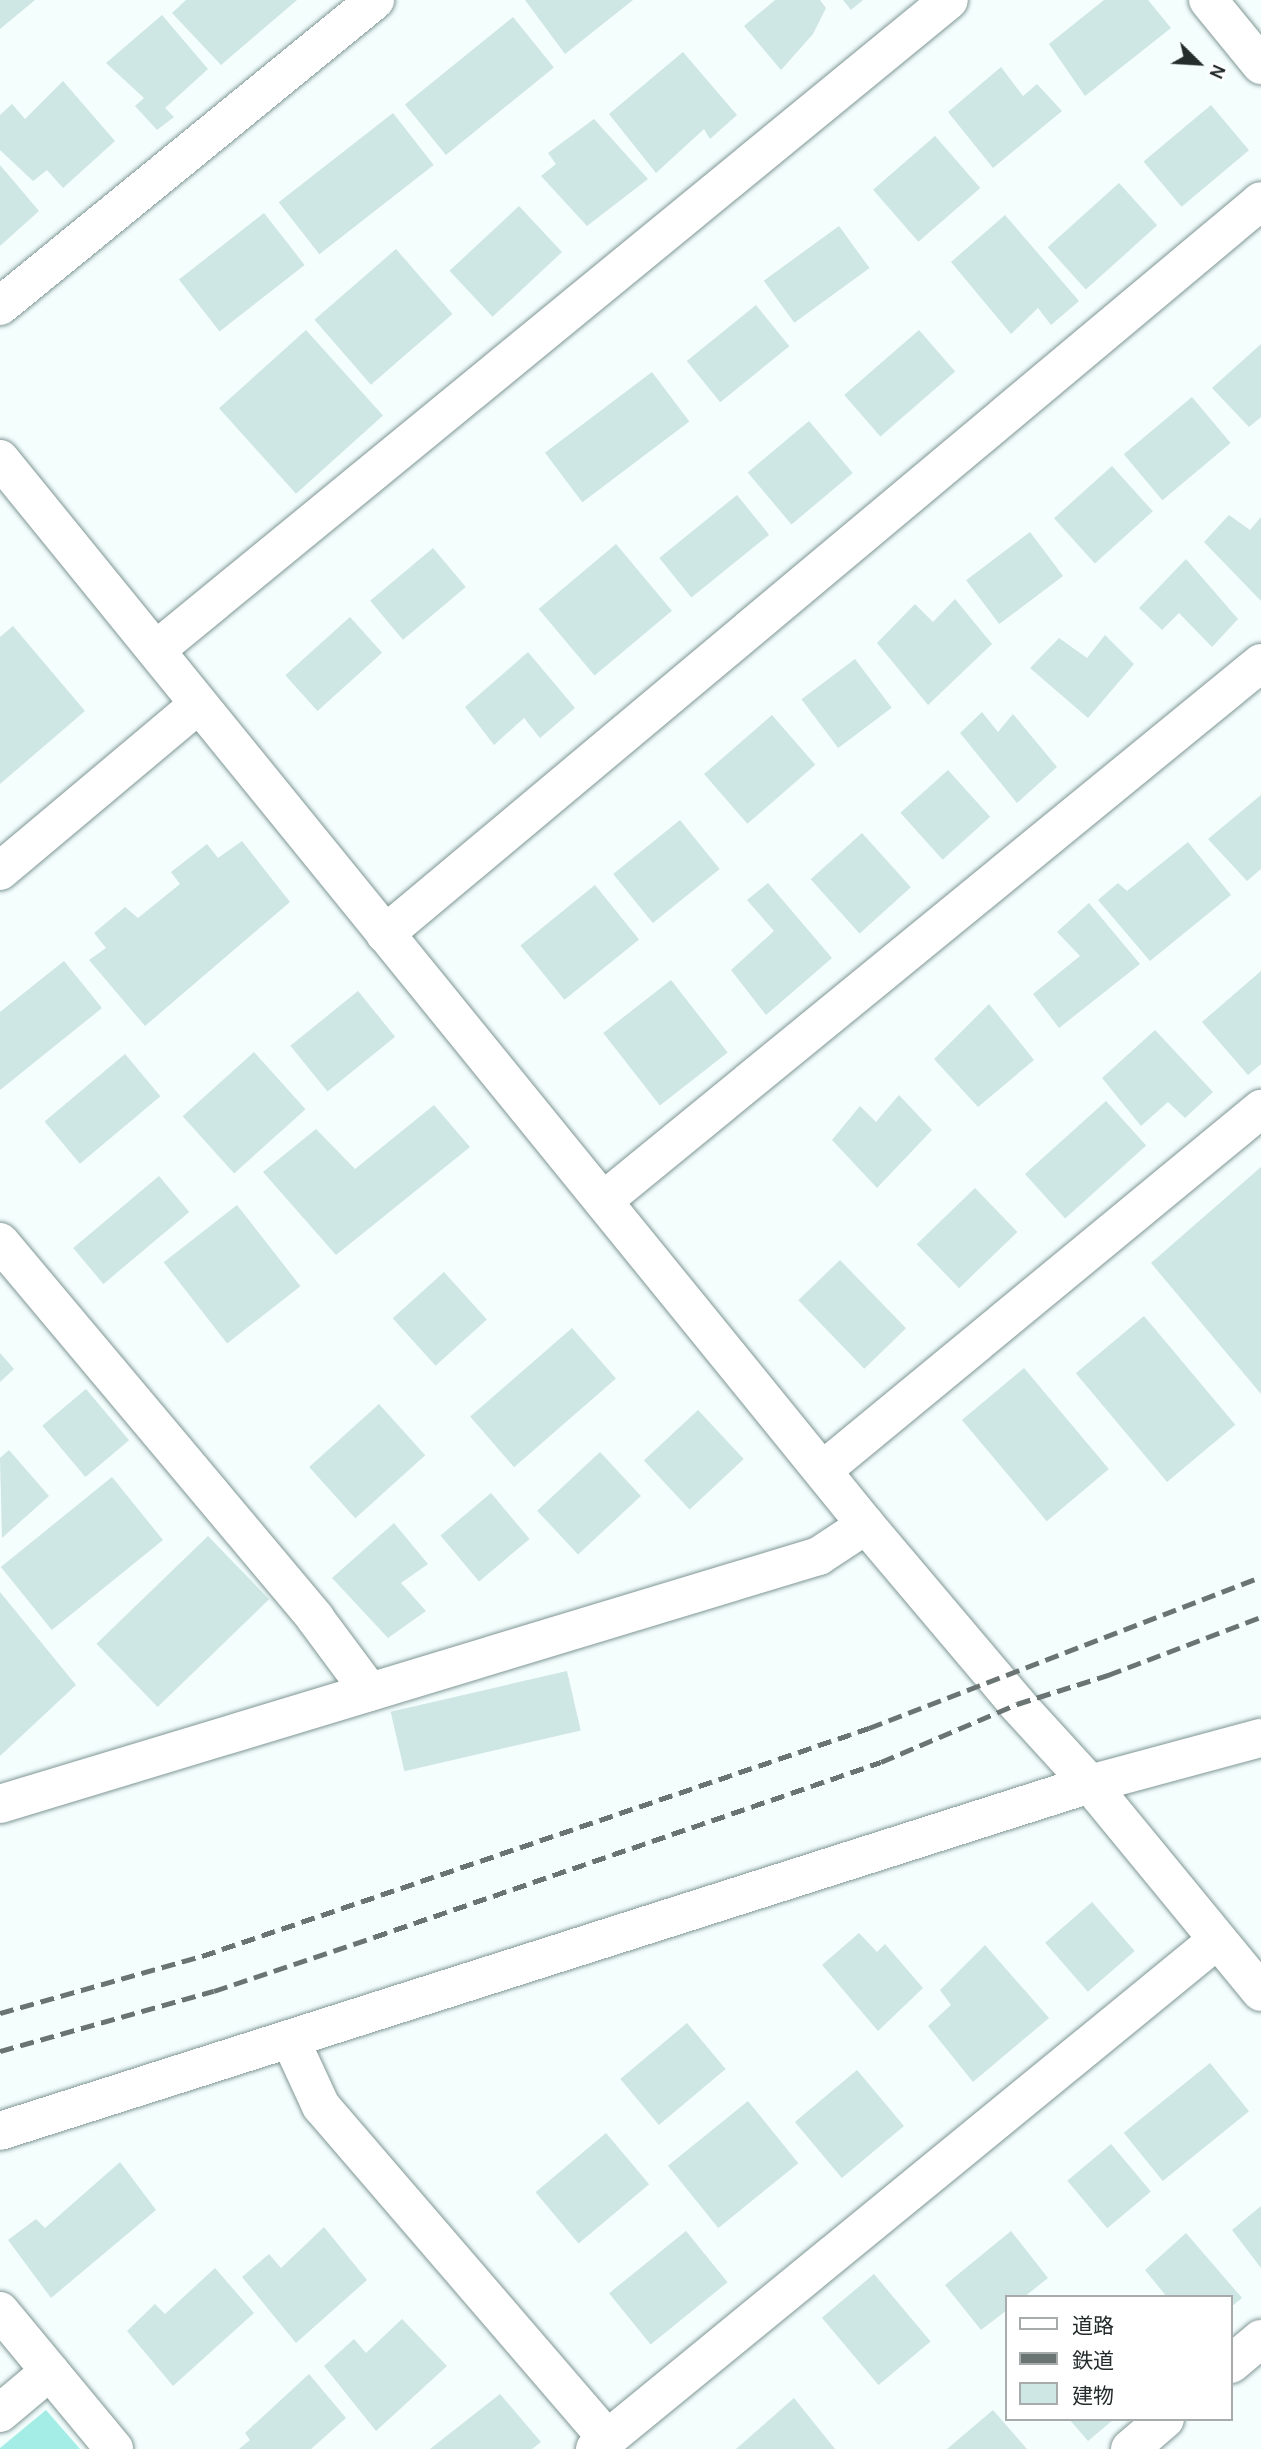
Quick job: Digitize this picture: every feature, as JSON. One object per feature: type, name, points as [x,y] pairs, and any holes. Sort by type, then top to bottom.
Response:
[{"type":"street","points":[[0,306],[374,0]]},
{"type":"street","points":[[156,650],[949,0]]},
{"type":"street","points":[[1208,0],[1261,65]]},
{"type":"street","points":[[385,934],[1261,201]]},
{"type":"street","points":[[0,459],[866,1525],[1017,1704],[1090,1784],[1261,1992]]},
{"type":"street","points":[[603,1201],[1261,663]]},
{"type":"street","points":[[0,871],[198,705]]},
{"type":"street","points":[[823,1470],[1261,1109]]},
{"type":"street","points":[[0,1242],[315,1618],[370,1692]]},
{"type":"street","points":[[0,1804],[819,1556],[866,1525]]},
{"type":"street","points":[[0,2131],[1090,1784],[1261,1738]]},
{"type":"street","points":[[290,2039],[321,2106],[601,2444],[1217,1940]]},
{"type":"street","points":[[0,2311],[114,2449]]},
{"type":"street","points":[[1233,2362],[1261,2339]]},
{"type":"street","points":[[0,2413],[50,2371]]},
{"type":"street","points":[[1130,2449],[1163,2421]]},
{"type":"shaded area","points":[[46,2410],[80,2449],[0,2449],[0,2448]]},
{"type":"building","points":[[0,0],[35,0],[0,29]]},
{"type":"building","points":[[186,0],[297,0],[221,65],[172,13]]},
{"type":"building","points":[[525,0],[633,0],[565,54]]},
{"type":"building","points":[[775,0],[820,0],[826,8],[813,34],[781,70],[744,26]]},
{"type":"building","points":[[843,0],[863,0],[851,10]]},
{"type":"building","points":[[1104,0],[1148,0],[1171,28],[1085,96],[1049,44]]},
{"type":"building","points":[[162,15],[208,69],[165,108],[174,117],[157,130],[135,106],[144,98],[106,63]]},
{"type":"building","points":[[513,17],[554,68],[446,155],[405,104]]},
{"type":"building","points":[[683,52],[737,115],[710,139],[704,129],[656,173],[609,114]]},
{"type":"building","points":[[1001,67],[1023,96],[1037,84],[1062,111],[993,168],[948,112]]},
{"type":"building","points":[[63,81],[115,141],[63,188],[47,170],[33,181],[0,150],[0,115],[12,104],[25,119]]},
{"type":"building","points":[[1211,105],[1249,150],[1182,207],[1144,162]]},
{"type":"building","points":[[393,113],[434,165],[319,254],[279,202]]},
{"type":"building","points":[[594,119],[648,179],[587,226],[541,176],[556,164],[548,153]]},
{"type":"building","points":[[935,136],[980,188],[918,242],[873,190]]},
{"type":"building","points":[[0,165],[39,211],[0,246]]},
{"type":"building","points":[[1119,183],[1157,225],[1086,290],[1048,247]]},
{"type":"building","points":[[519,206],[562,252],[492,317],[450,271]]},
{"type":"building","points":[[264,213],[305,265],[220,332],[179,279]]},
{"type":"building","points":[[1005,215],[1079,301],[1051,325],[1038,308],[1011,334],[951,262]]},
{"type":"building","points":[[839,226],[870,268],[794,323],[764,281]]},
{"type":"building","points":[[396,249],[452,314],[371,385],[314,320]]},
{"type":"building","points":[[756,305],[789,346],[720,402],[687,361]]},
{"type":"building","points":[[306,330],[383,415],[296,494],[219,408]]},
{"type":"building","points":[[919,330],[955,372],[880,436],[844,395]]},
{"type":"building","points":[[1261,344],[1261,417],[1249,427],[1212,388]]},
{"type":"building","points":[[652,372],[689,422],[582,502],[545,453]]},
{"type":"building","points":[[1192,397],[1231,443],[1162,500],[1124,454]]},
{"type":"building","points":[[809,421],[853,473],[791,525],[748,472]]},
{"type":"building","points":[[1112,466],[1153,511],[1095,564],[1054,518]]},
{"type":"building","points":[[737,495],[769,535],[691,598],[659,558]]},
{"type":"building","points":[[1229,515],[1250,530],[1261,517],[1261,601],[1204,542]]},
{"type":"building","points":[[1030,532],[1063,576],[999,624],[966,580]]},
{"type":"building","points":[[616,544],[672,611],[595,676],[539,609]]},
{"type":"building","points":[[433,548],[466,587],[403,640],[370,601]]},
{"type":"building","points":[[1186,559],[1238,619],[1212,647],[1179,613],[1162,630],[1139,608]]},
{"type":"building","points":[[955,599],[992,644],[928,705],[877,643],[915,604],[933,622]]},
{"type":"building","points":[[350,617],[382,653],[317,711],[285,675]]},
{"type":"building","points":[[13,626],[85,711],[0,784],[0,637]]},
{"type":"building","points":[[1105,635],[1134,664],[1088,718],[1030,668],[1059,638],[1087,658]]},
{"type":"building","points":[[528,652],[575,708],[540,738],[524,718],[494,745],[465,707]]},
{"type":"building","points":[[855,659],[892,708],[838,748],[801,699]]},
{"type":"building","points":[[982,712],[998,732],[1013,714],[1057,767],[1017,803],[960,733]]},
{"type":"building","points":[[772,715],[815,765],[747,824],[704,774]]},
{"type":"building","points":[[948,770],[990,817],[943,860],[900,813]]},
{"type":"building","points":[[1261,795],[1261,869],[1247,881],[1208,839]]},
{"type":"building","points":[[680,820],[720,869],[653,923],[613,874]]},
{"type":"building","points":[[862,833],[911,887],[860,933],[811,879]]},
{"type":"building","points":[[242,841],[290,902],[145,1026],[89,960],[106,948],[94,933],[125,907],[138,918],[180,884],[171,872],[207,844],[218,858]]},
{"type":"building","points":[[1188,842],[1231,895],[1150,961],[1098,900],[1118,883],[1127,891]]},
{"type":"building","points":[[768,883],[832,958],[766,1015],[731,970],[774,931],[747,900]]},
{"type":"building","points":[[595,885],[639,939],[564,1000],[520,945]]},
{"type":"building","points":[[1089,903],[1140,964],[1059,1028],[1033,994],[1080,956],[1057,932]]},
{"type":"building","points":[[64,961],[102,1008],[0,1090],[0,1012]]},
{"type":"building","points":[[1261,971],[1261,1064],[1248,1075],[1202,1022]]},
{"type":"building","points":[[671,980],[728,1052],[660,1105],[603,1033]]},
{"type":"building","points":[[358,991],[395,1037],[328,1092],[290,1046]]},
{"type":"building","points":[[989,1004],[1034,1060],[978,1107],[934,1059]]},
{"type":"building","points":[[1155,1030],[1213,1092],[1185,1118],[1168,1102],[1141,1126],[1102,1078]]},
{"type":"building","points":[[254,1052],[306,1109],[234,1173],[183,1116]]},
{"type":"building","points":[[125,1054],[160,1096],[80,1164],[45,1121]]},
{"type":"building","points":[[899,1095],[932,1130],[877,1188],[832,1140],[860,1106],[876,1122]]},
{"type":"building","points":[[1106,1101],[1146,1146],[1065,1219],[1025,1174]]},
{"type":"building","points":[[434,1105],[470,1147],[336,1255],[263,1172],[316,1129],[355,1169]]},
{"type":"building","points":[[1261,1167],[1261,1394],[1151,1263]]},
{"type":"building","points":[[159,1176],[189,1212],[103,1284],[73,1248]]},
{"type":"building","points":[[975,1188],[1017,1232],[959,1288],[917,1244]]},
{"type":"building","points":[[237,1205],[300,1286],[227,1343],[164,1262]]},
{"type":"building","points":[[840,1260],[906,1328],[864,1369],[798,1300]]},
{"type":"building","points":[[444,1272],[487,1320],[436,1366],[393,1318]]},
{"type":"building","points":[[1144,1316],[1235,1425],[1167,1482],[1076,1373]]},
{"type":"building","points":[[572,1328],[616,1379],[514,1467],[470,1417]]},
{"type":"building","points":[[0,1353],[14,1369],[0,1382]]},
{"type":"building","points":[[1024,1368],[1109,1469],[1047,1521],[962,1420]]},
{"type":"building","points":[[86,1389],[129,1440],[85,1477],[42,1426]]},
{"type":"building","points":[[379,1404],[425,1455],[355,1518],[309,1467]]},
{"type":"building","points":[[698,1410],[744,1459],[690,1509],[644,1460]]},
{"type":"building","points":[[9,1450],[49,1496],[2,1538],[0,1458]]},
{"type":"building","points":[[600,1452],[641,1496],[578,1555],[537,1511]]},
{"type":"building","points":[[112,1477],[163,1540],[52,1630],[1,1567]]},
{"type":"building","points":[[491,1493],[530,1539],[479,1581],[440,1535]]},
{"type":"building","points":[[394,1523],[428,1564],[401,1583],[426,1611],[388,1638],[332,1578]]},
{"type":"building","points":[[208,1536],[269,1599],[158,1707],[97,1644]]},
{"type":"building","points":[[0,1592],[76,1685],[0,1756]]},
{"type":"building","points":[[567,1671],[581,1730],[404,1771],[391,1712]]},
{"type":"building","points":[[1092,1902],[1135,1951],[1088,1992],[1045,1943]]},
{"type":"building","points":[[859,1933],[877,1952],[885,1944],[923,1988],[878,2031],[822,1965]]},
{"type":"building","points":[[985,1945],[1049,2018],[973,2082],[928,2026],[951,2005],[940,1990]]},
{"type":"building","points":[[687,2023],[726,2069],[659,2125],[620,2079]]},
{"type":"building","points":[[1210,2063],[1249,2111],[1163,2181],[1124,2133]]},
{"type":"building","points":[[857,2070],[904,2126],[842,2178],[795,2122]]},
{"type":"building","points":[[748,2101],[798,2163],[718,2228],[668,2166]]},
{"type":"building","points":[[606,2133],[649,2184],[579,2243],[536,2192]]},
{"type":"building","points":[[1111,2144],[1151,2191],[1107,2228],[1067,2181]]},
{"type":"building","points":[[120,2162],[156,2210],[51,2298],[8,2240],[36,2219],[45,2228]]},
{"type":"building","points":[[1261,2206],[1261,2268],[1232,2230]]},
{"type":"building","points":[[324,2227],[367,2280],[296,2343],[242,2277],[269,2254],[281,2268]]},
{"type":"building","points":[[686,2231],[728,2282],[651,2345],[609,2293]]},
{"type":"building","points":[[1011,2231],[1048,2278],[1027,2295],[1006,2295],[1006,2311],[981,2330],[945,2285]]},
{"type":"building","points":[[1186,2233],[1242,2298],[1233,2305],[1233,2295],[1165,2295],[1145,2270]]},
{"type":"building","points":[[215,2268],[254,2313],[173,2386],[127,2331],[155,2304],[165,2314]]},
{"type":"building","points":[[874,2274],[931,2341],[878,2385],[822,2318]]},
{"type":"building","points":[[402,2319],[447,2366],[376,2431],[324,2366],[354,2339],[366,2353]]},
{"type":"building","points":[[309,2374],[346,2418],[311,2449],[239,2449],[250,2440],[245,2433]]},
{"type":"building","points":[[500,2394],[541,2442],[532,2449],[430,2449]]},
{"type":"building","points":[[794,2398],[835,2449],[736,2449]]},
{"type":"building","points":[[993,2410],[1027,2449],[947,2449]]},
{"type":"building","points":[[1071,2421],[1112,2421],[1088,2441]]},
{"type":"railway","points":[[0,2013],[202,1956],[869,1728],[1261,1577]]},
{"type":"railway","points":[[0,2051],[214,1991],[374,1937],[881,1762],[1017,1704],[1108,1675],[1261,1617]]}]
